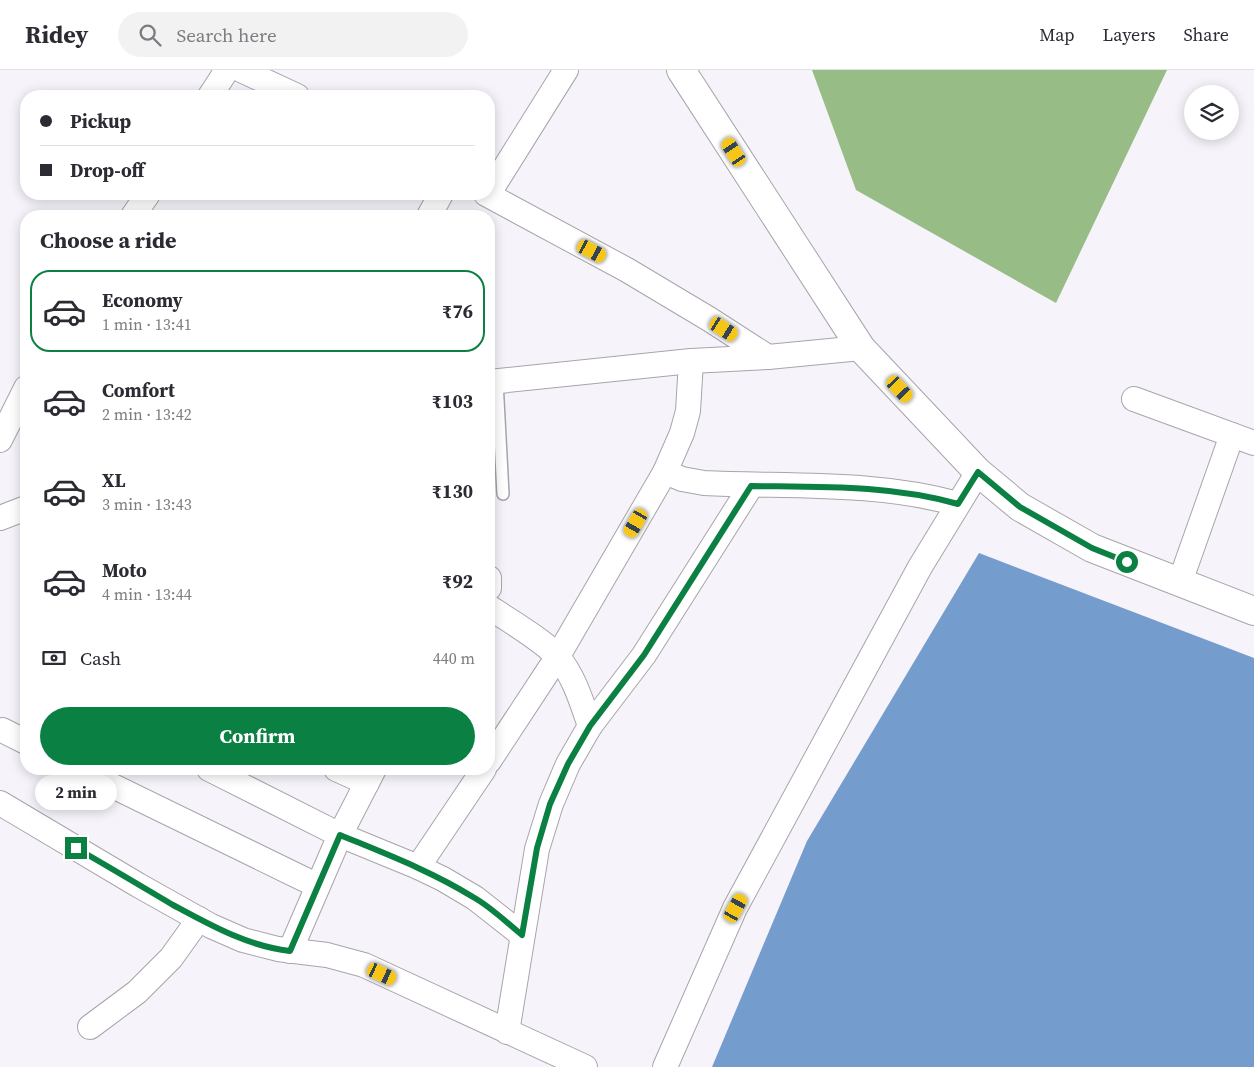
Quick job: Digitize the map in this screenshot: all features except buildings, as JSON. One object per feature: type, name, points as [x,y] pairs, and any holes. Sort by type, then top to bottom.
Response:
[{"type":"main road","points":[[681,70],[861,348],[978,472],[1020,507],[1092,548],[1254,611]]},
{"type":"street","points":[[214,90],[227,70]]},
{"type":"street","points":[[241,70],[284,90]]},
{"type":"street","points":[[495,183],[566,70]]},
{"type":"street","points":[[495,198],[627,270],[768,357]]},
{"type":"street","points":[[495,382],[691,362],[861,348]]},
{"type":"street","points":[[495,752],[558,656],[666,472],[682,434],[688,411],[691,362]]},
{"type":"street","points":[[1134,398],[1243,439],[1180,582]]},
{"type":"street","points":[[0,440],[20,400]]},
{"type":"street","points":[[666,472],[682,479],[704,483],[751,486],[851,487],[899,491],[958,504]]},
{"type":"street","points":[[665,1067],[736,908],[920,567],[978,472]]},
{"type":"street","points":[[507,1032],[537,848],[550,804],[568,764],[590,726],[644,655],[751,486]]},
{"type":"street","points":[[0,518],[20,510]]},
{"type":"street","points":[[495,611],[558,656],[581,698],[590,726]]},
{"type":"street","points":[[2,730],[20,739]]},
{"type":"street","points":[[90,775],[318,886]]},
{"type":"street","points":[[221,775],[340,835],[418,867],[475,898],[522,935]]},
{"type":"street","points":[[418,867],[480,775]]},
{"type":"street","points":[[290,951],[340,835],[370,776]]},
{"type":"street","points":[[0,803],[199,919],[243,940],[278,949],[327,954],[364,965],[585,1067]]},
{"type":"street","points":[[90,1027],[137,992],[171,958],[199,919]]},
{"type":"lane","points":[[495,407],[502,494]]},
{"type":"green space","points":[[812,70],[1167,70],[1056,303],[856,190]]},
{"type":"water","points":[[979,553],[1254,658],[1254,1067],[712,1067],[807,841]]},
{"type":"route","points":[[76,848],[211,926],[243,940],[290,951],[340,835],[443,879],[475,898],[522,935],[537,848],[550,804],[568,764],[590,726],[644,655],[751,486],[851,487],[899,491],[958,504],[978,472],[1020,507],[1092,548],[1127,562]]}]
